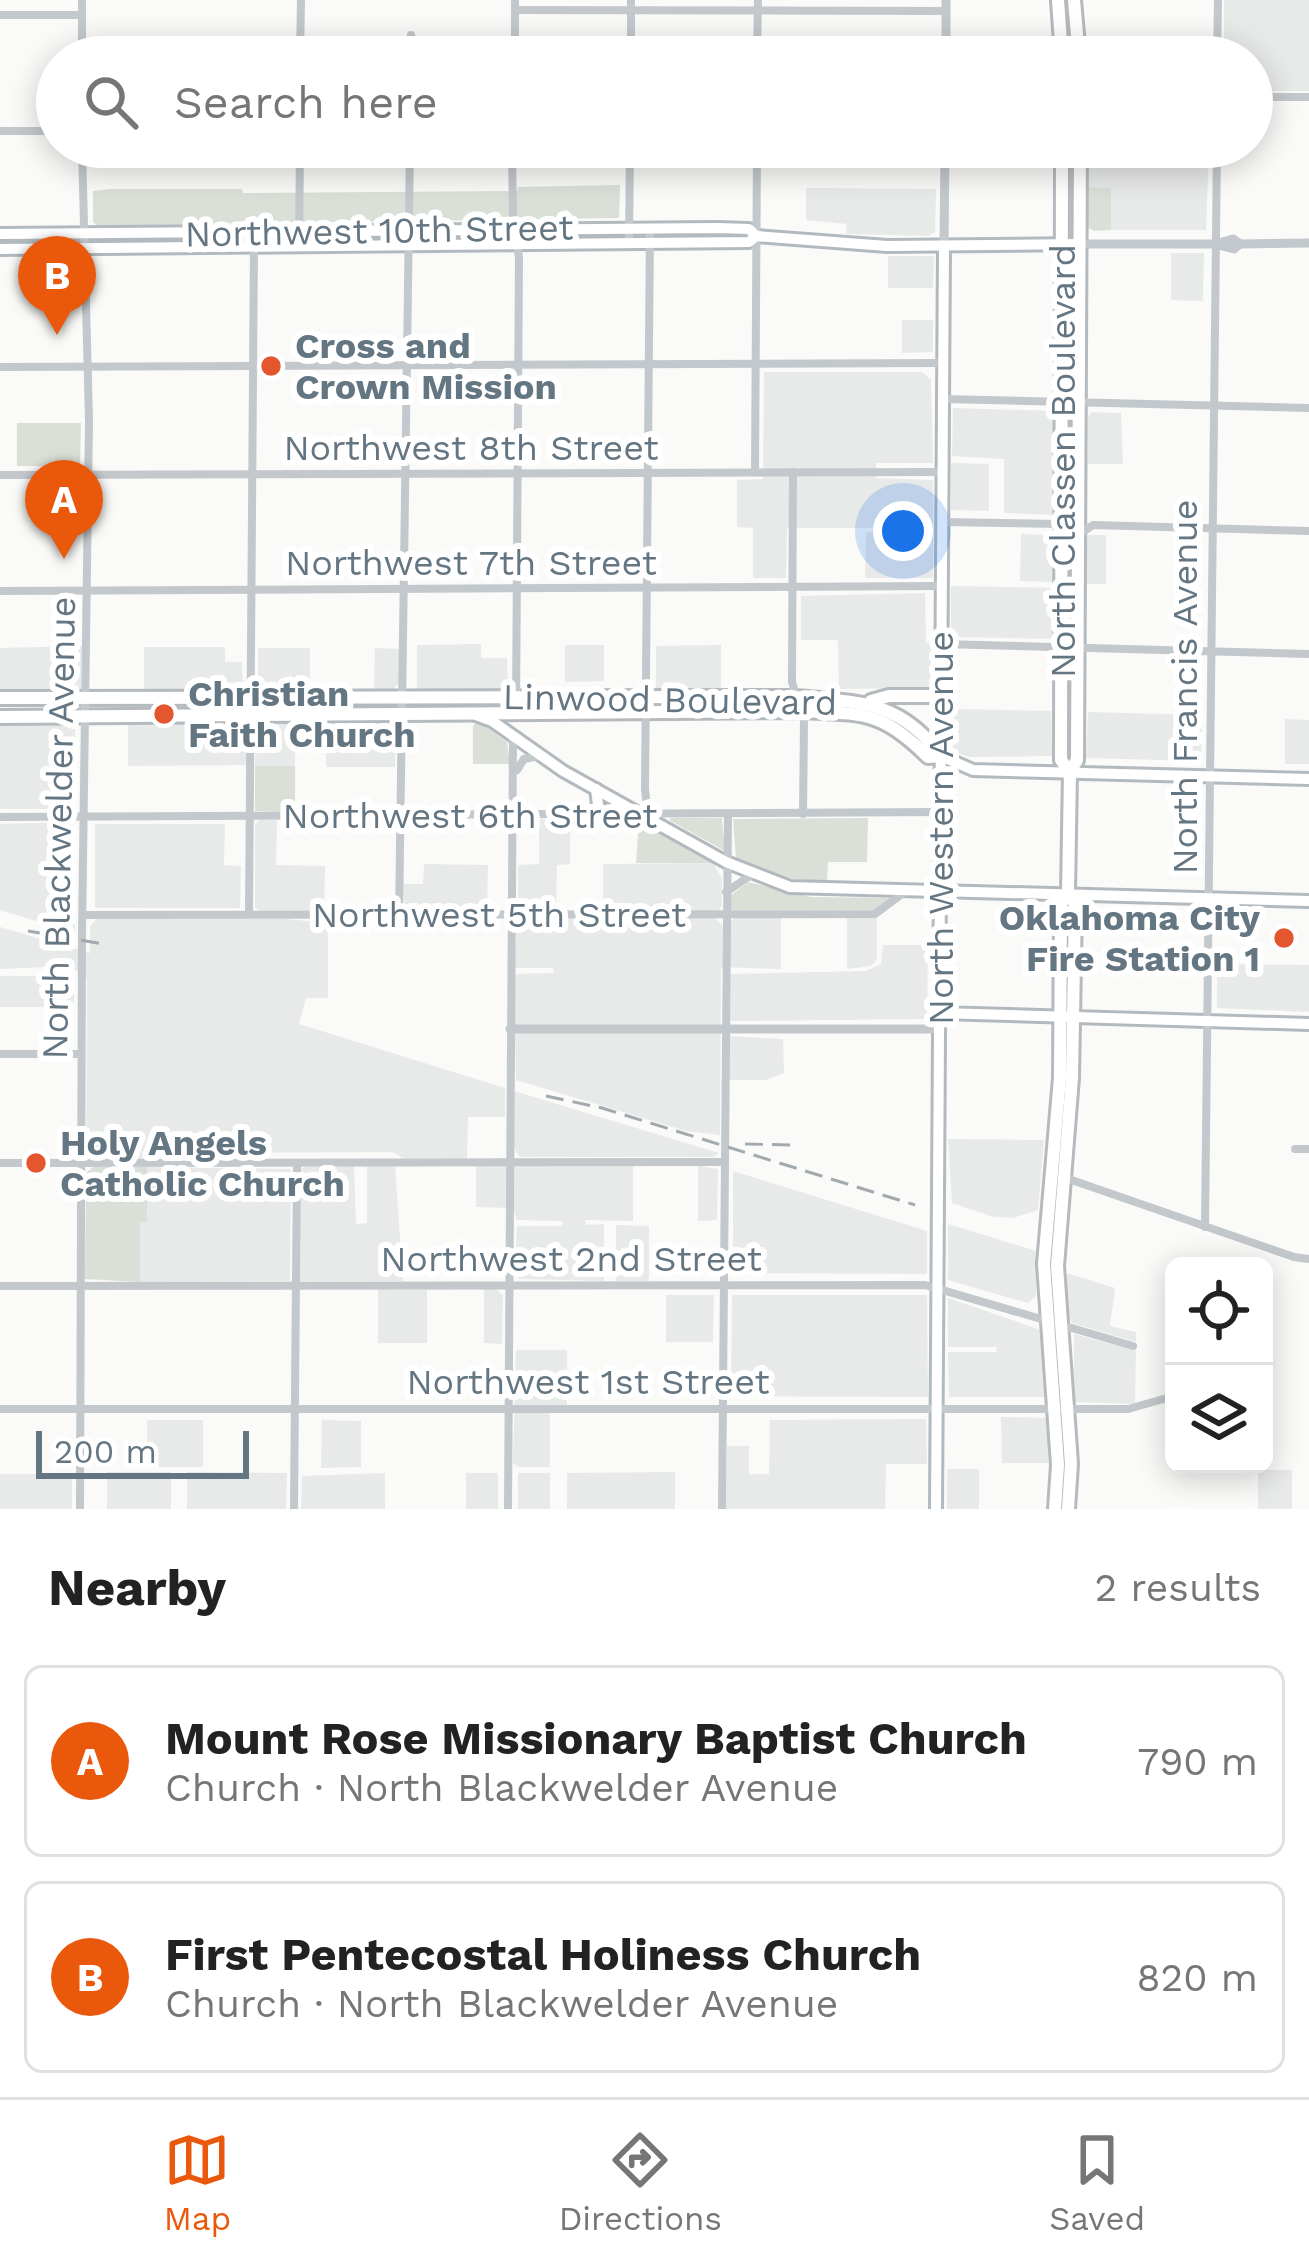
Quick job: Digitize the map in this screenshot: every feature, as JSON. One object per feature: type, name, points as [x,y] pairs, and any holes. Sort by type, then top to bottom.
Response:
[{"type":"main road","points":[[1058,0],[1061,36]]},
{"type":"main road","points":[[1074,0],[1077,36]]},
{"type":"main road","name":"North Classen Boulevard","points":[[1062,168],[1060,760],[1070,772]]},
{"type":"main road","name":"North Classen Boulevard","points":[[1067,1509],[1070,1493],[1055,1323],[1045,1264],[1057,1175],[1067,1017],[1060,904],[1068,893],[1070,772],[1077,760],[1080,168]]},
{"type":"main road","name":"Northwest 10th Street","points":[[0,234],[650,228],[749,230],[756,236],[854,244],[1080,244]]},
{"type":"main road","name":"Northwest 10th Street","points":[[0,248],[749,242],[756,236]]},
{"type":"main road","name":"North Western Avenue","points":[[936,1509],[944,246]]},
{"type":"main road","name":"Linwood Boulevard","points":[[0,698],[646,696],[798,704],[877,718],[900,729],[928,757],[940,756]]},
{"type":"main road","points":[[865,702],[889,696],[941,696]]},
{"type":"main road","name":"Linwood Boulevard","points":[[0,717],[646,711],[865,702],[902,717],[940,756]]},
{"type":"main road","points":[[469,713],[492,721],[538,756],[726,862],[751,874],[812,890],[1309,901]]},
{"type":"main road","points":[[940,756],[973,770],[1309,779]]},
{"type":"main road","points":[[594,815],[596,789]]},
{"type":"main road","points":[[939,1013],[1309,1024]]},
{"type":"main road","name":"North Classen Boulevard","points":[[1054,1509],[1062,1408]]},
{"type":"main road","points":[[1070,1493],[1080,1509]]},
{"type":"street","points":[[82,0],[82,36]]},
{"type":"street","points":[[301,0],[301,36]]},
{"type":"street","points":[[1217,0],[1217,36]]},
{"type":"street","points":[[514,36],[515,5],[946,6]]},
{"type":"street","points":[[631,36],[632,5]]},
{"type":"street","points":[[757,36],[758,6]]},
{"type":"street","points":[[0,15],[82,15]]},
{"type":"street","points":[[1273,98],[1309,97]]},
{"type":"street","points":[[0,131],[36,131]]},
{"type":"street","name":"North Blackwelder Avenue","points":[[80,1509],[89,367],[82,168]]},
{"type":"street","points":[[299,245],[300,168]]},
{"type":"street","points":[[399,916],[410,168]]},
{"type":"street","points":[[513,168],[517,244],[516,713]]},
{"type":"street","points":[[629,243],[630,168]]},
{"type":"street","points":[[755,472],[757,168]]},
{"type":"street","name":"North Western Avenue","points":[[944,246],[945,168]]},
{"type":"street","name":"North Francis Avenue","points":[[1205,1227],[1217,168]]},
{"type":"street","points":[[648,817],[650,228]]},
{"type":"street","points":[[250,914],[254,230]]},
{"type":"street","name":"Northwest 10th Street","points":[[1080,244],[1215,244],[1226,239],[1240,244],[1309,243]]},
{"type":"street","points":[[0,367],[944,363]]},
{"type":"street","points":[[943,400],[1309,408]]},
{"type":"street","points":[[793,472],[798,704],[804,721],[803,814]]},
{"type":"street","name":"Northwest 8th Street","points":[[0,475],[942,472]]},
{"type":"street","points":[[1079,509],[1093,525],[1309,531]]},
{"type":"street","points":[[942,522],[1063,524]]},
{"type":"street","points":[[1079,536],[1093,525]]},
{"type":"street","name":"Northwest 7th Street","points":[[0,591],[942,586]]},
{"type":"street","points":[[941,644],[1309,654]]},
{"type":"street","points":[[508,1509],[513,736]]},
{"type":"street","points":[[515,777],[521,761],[538,756]]},
{"type":"street","name":"Northwest 6th Street","points":[[0,817],[940,812]]},
{"type":"street","points":[[722,1509],[728,814]]},
{"type":"street","points":[[726,893],[751,874]]},
{"type":"street","name":"Northwest 5th Street","points":[[83,915],[875,914],[907,890]]},
{"type":"street","points":[[510,1029],[939,1028]]},
{"type":"street","points":[[0,1054],[81,1054]]},
{"type":"street","points":[[1295,1149],[1309,1149]]},
{"type":"street","points":[[294,1509],[297,1162]]},
{"type":"street","points":[[0,1163],[724,1162]]},
{"type":"street","points":[[1057,1175],[1309,1259]]},
{"type":"street","name":"Northwest 2nd Street","points":[[0,1286],[937,1288],[1133,1346]]},
{"type":"street","name":"Northwest 1st Street","points":[[0,1409],[1136,1408],[1165,1399]]},
{"type":"shaded area","points":[[1224,0],[1309,0],[1309,91],[1273,91],[1273,36],[1224,36]]},
{"type":"shaded area","points":[[1087,168],[1208,168],[1206,230],[1111,230],[1111,188],[1087,187]]},
{"type":"shaded area","points":[[620,185],[619,218],[97,226],[93,222],[93,191],[110,189],[517,191],[518,187]]},
{"type":"shaded area","points":[[1087,187],[1111,188],[1111,230],[1087,227]]},
{"type":"shaded area","points":[[806,188],[936,189],[935,232],[928,236],[846,234],[847,224],[806,220]]},
{"type":"shaded area","points":[[1171,253],[1204,253],[1203,301],[1171,300]]},
{"type":"shaded area","points":[[888,256],[934,256],[933,288],[888,288]]},
{"type":"shaded area","points":[[902,320],[933,320],[933,352],[902,353]]},
{"type":"shaded area","points":[[764,372],[922,372],[931,380],[933,463],[876,463],[876,478],[933,480],[933,528],[787,528],[786,578],[753,578],[753,528],[737,527],[737,480],[763,479]]},
{"type":"shaded area","points":[[953,408],[1055,411],[1055,515],[1004,513],[1004,459],[952,456]]},
{"type":"shaded area","points":[[1092,412],[1121,413],[1123,464],[1088,464],[1088,417]]},
{"type":"shaded area","points":[[17,423],[81,423],[80,466],[17,466]]},
{"type":"shaded area","points":[[951,463],[989,464],[989,511],[951,510]]},
{"type":"shaded area","points":[[866,532],[933,532],[933,578],[865,578]]},
{"type":"shaded area","points":[[1021,534],[1054,535],[1054,582],[1020,581]]},
{"type":"shaded area","points":[[1084,535],[1106,535],[1106,584],[1084,584]]},
{"type":"shaded area","points":[[951,586],[1057,588],[1055,639],[951,637]]},
{"type":"shaded area","points":[[925,593],[926,643],[932,644],[930,688],[839,689],[838,640],[801,640],[801,596]]},
{"type":"shaded area","points":[[481,644],[481,658],[507,658],[508,691],[417,691],[417,645]]},
{"type":"shaded area","points":[[565,645],[604,645],[604,681],[565,682]]},
{"type":"shaded area","points":[[721,645],[721,689],[656,689],[656,646]]},
{"type":"shaded area","points":[[82,646],[81,691],[0,691],[0,648]]},
{"type":"shaded area","points":[[144,647],[225,647],[225,662],[242,662],[243,688],[144,690]]},
{"type":"shaded area","points":[[258,648],[310,648],[310,693],[262,693]]},
{"type":"shaded area","points":[[375,648],[399,649],[399,682],[392,691],[374,691]]},
{"type":"shaded area","points":[[950,709],[1051,711],[1052,756],[956,753],[949,744]]},
{"type":"shaded area","points":[[1088,712],[1202,715],[1201,761],[1086,758]]},
{"type":"shaded area","points":[[326,719],[391,720],[396,727],[395,767],[326,767]]},
{"type":"shaded area","points":[[1285,719],[1309,720],[1309,764],[1285,764]]},
{"type":"shaded area","points":[[263,720],[295,720],[295,766],[255,766],[256,726]]},
{"type":"shaded area","points":[[477,720],[507,742],[510,764],[473,764]]},
{"type":"shaded area","points":[[243,722],[247,765],[128,766],[128,724]]},
{"type":"shaded area","points":[[0,724],[75,725],[75,809],[0,809]]},
{"type":"shaded area","points":[[255,766],[295,766],[295,812],[255,811]]},
{"type":"shaded area","points":[[671,818],[722,818],[725,851],[669,820]]},
{"type":"shaded area","points":[[868,818],[867,862],[828,862],[827,882],[786,878],[736,858],[733,819]]},
{"type":"shaded area","points":[[539,819],[570,819],[570,864],[557,865],[556,911],[522,911],[518,865],[539,864]]},
{"type":"shaded area","points":[[259,820],[277,820],[276,865],[325,866],[324,911],[260,911],[255,907],[255,825]]},
{"type":"shaded area","points":[[639,822],[713,863],[636,863]]},
{"type":"shaded area","points":[[0,824],[74,825],[75,933],[0,910]]},
{"type":"shaded area","points":[[95,824],[225,824],[224,865],[241,866],[240,908],[95,908]]},
{"type":"shaded area","points":[[713,863],[722,879],[722,905],[715,918],[722,925],[729,925],[735,917],[781,917],[781,969],[721,967],[720,1135],[686,1131],[516,1080],[514,974],[554,973],[553,968],[515,968],[517,918],[603,917],[603,864]]},
{"type":"shaded area","points":[[424,864],[488,865],[487,911],[404,909],[403,884],[423,884]]},
{"type":"shaded area","points":[[748,882],[811,897],[891,898],[876,910],[731,910],[731,895]]},
{"type":"shaded area","points":[[847,917],[877,917],[877,959],[871,966],[847,969]]},
{"type":"shaded area","points":[[97,919],[328,923],[328,998],[306,998],[299,1024],[505,1088],[505,1117],[468,1117],[467,1158],[403,1158],[392,1152],[90,1158],[86,1153],[87,979],[71,966],[0,969],[0,927],[90,953],[90,926]]},
{"type":"shaded area","points":[[883,945],[928,945],[927,1019],[730,1021],[731,974],[866,971],[881,964]]},
{"type":"shaded area","points":[[1217,964],[1309,965],[1309,1012],[1217,1008]]},
{"type":"shaded area","points":[[0,976],[74,976],[74,1007],[0,1007]]},
{"type":"shaded area","points":[[730,1036],[783,1039],[784,1073],[766,1080],[729,1080]]},
{"type":"shaded area","points":[[514,1091],[719,1153],[714,1157],[520,1157],[514,1149]]},
{"type":"shaded area","points":[[948,1139],[1044,1140],[1038,1210],[1013,1218],[994,1217],[952,1203]]},
{"type":"shaded area","points":[[354,1166],[356,1224],[367,1223],[367,1166],[395,1166],[403,1281],[300,1281],[300,1170]]},
{"type":"shaded area","points":[[476,1166],[633,1166],[633,1221],[585,1220],[586,1225],[604,1224],[604,1281],[519,1279],[515,1271],[517,1226],[562,1226],[563,1221],[517,1220],[513,1208],[476,1207]]},
{"type":"shaded area","points":[[698,1166],[718,1169],[717,1220],[698,1221]]},
{"type":"shaded area","points":[[93,1167],[147,1167],[147,1222],[140,1222],[140,1282],[85,1279],[86,1173]]},
{"type":"shaded area","points":[[147,1167],[291,1169],[290,1281],[140,1282],[140,1222],[147,1221]]},
{"type":"shaded area","points":[[733,1171],[927,1231],[927,1274],[733,1273]]},
{"type":"shaded area","points":[[948,1224],[1036,1251],[1036,1296],[1028,1303],[948,1280]]},
{"type":"shaded area","points":[[616,1225],[649,1226],[649,1281],[616,1281]]},
{"type":"shaded area","points":[[1063,1275],[1115,1288],[1110,1326],[1136,1332],[1136,1342],[1072,1323]]},
{"type":"shaded area","points":[[484,1289],[497,1289],[503,1296],[502,1344],[484,1343]]},
{"type":"shaded area","points":[[378,1290],[427,1290],[427,1343],[378,1343]]},
{"type":"shaded area","points":[[666,1295],[714,1295],[713,1342],[666,1342]]},
{"type":"shaded area","points":[[732,1295],[927,1295],[928,1397],[731,1396]]},
{"type":"shaded area","points":[[948,1298],[1041,1330],[1045,1397],[949,1397],[948,1352],[996,1352],[997,1347],[948,1347]]},
{"type":"shaded area","points":[[1074,1334],[1136,1351],[1135,1404],[1074,1402]]},
{"type":"shaded area","points":[[516,1350],[567,1350],[567,1412],[550,1413],[550,1467],[513,1463]]},
{"type":"shaded area","points":[[1001,1417],[1048,1418],[1048,1463],[1002,1463]]},
{"type":"shaded area","points":[[926,1419],[927,1464],[886,1464],[885,1509],[726,1509],[727,1446],[749,1446],[749,1474],[769,1474],[770,1420]]},
{"type":"shaded area","points":[[147,1420],[203,1420],[203,1467],[147,1467]]},
{"type":"shaded area","points":[[322,1420],[361,1421],[361,1467],[321,1468]]},
{"type":"shaded area","points":[[947,1469],[979,1469],[979,1509],[947,1509]]},
{"type":"shaded area","points":[[1292,1470],[1292,1509],[1258,1509],[1258,1473]]},
{"type":"shaded area","points":[[107,1472],[171,1472],[171,1509],[107,1509]]},
{"type":"shaded area","points":[[187,1472],[287,1473],[286,1509],[187,1509]]},
{"type":"shaded area","points":[[675,1472],[675,1509],[567,1509],[567,1473]]},
{"type":"shaded area","points":[[385,1473],[385,1509],[301,1509],[302,1476]]},
{"type":"shaded area","points":[[466,1473],[498,1473],[498,1509],[466,1509]]},
{"type":"shaded area","points":[[518,1473],[550,1473],[550,1509],[518,1509]]},
{"type":"shaded area","points":[[0,1474],[72,1474],[72,1509],[0,1509]]},
{"type":"railway","points":[[28,931],[103,944]]},
{"type":"railway","points":[[546,1096],[602,1108],[915,1205]]},
{"type":"railway","points":[[745,1144],[793,1145]]},
{"type":"place","name":"First Pentecostal Holiness Church","points":[[57,335]]},
{"type":"place","name":"Cross and Crown Mission","points":[[271,366]]},
{"type":"place","name":"Mount Rose Missionary Baptist Church","points":[[64,559]]},
{"type":"place","name":"Christian Faith Church","points":[[164,714]]},
{"type":"place","name":"Oklahoma City Fire Station 1","points":[[1284,938]]},
{"type":"place","name":"Holy Angels Catholic Church","points":[[36,1163]]}]
